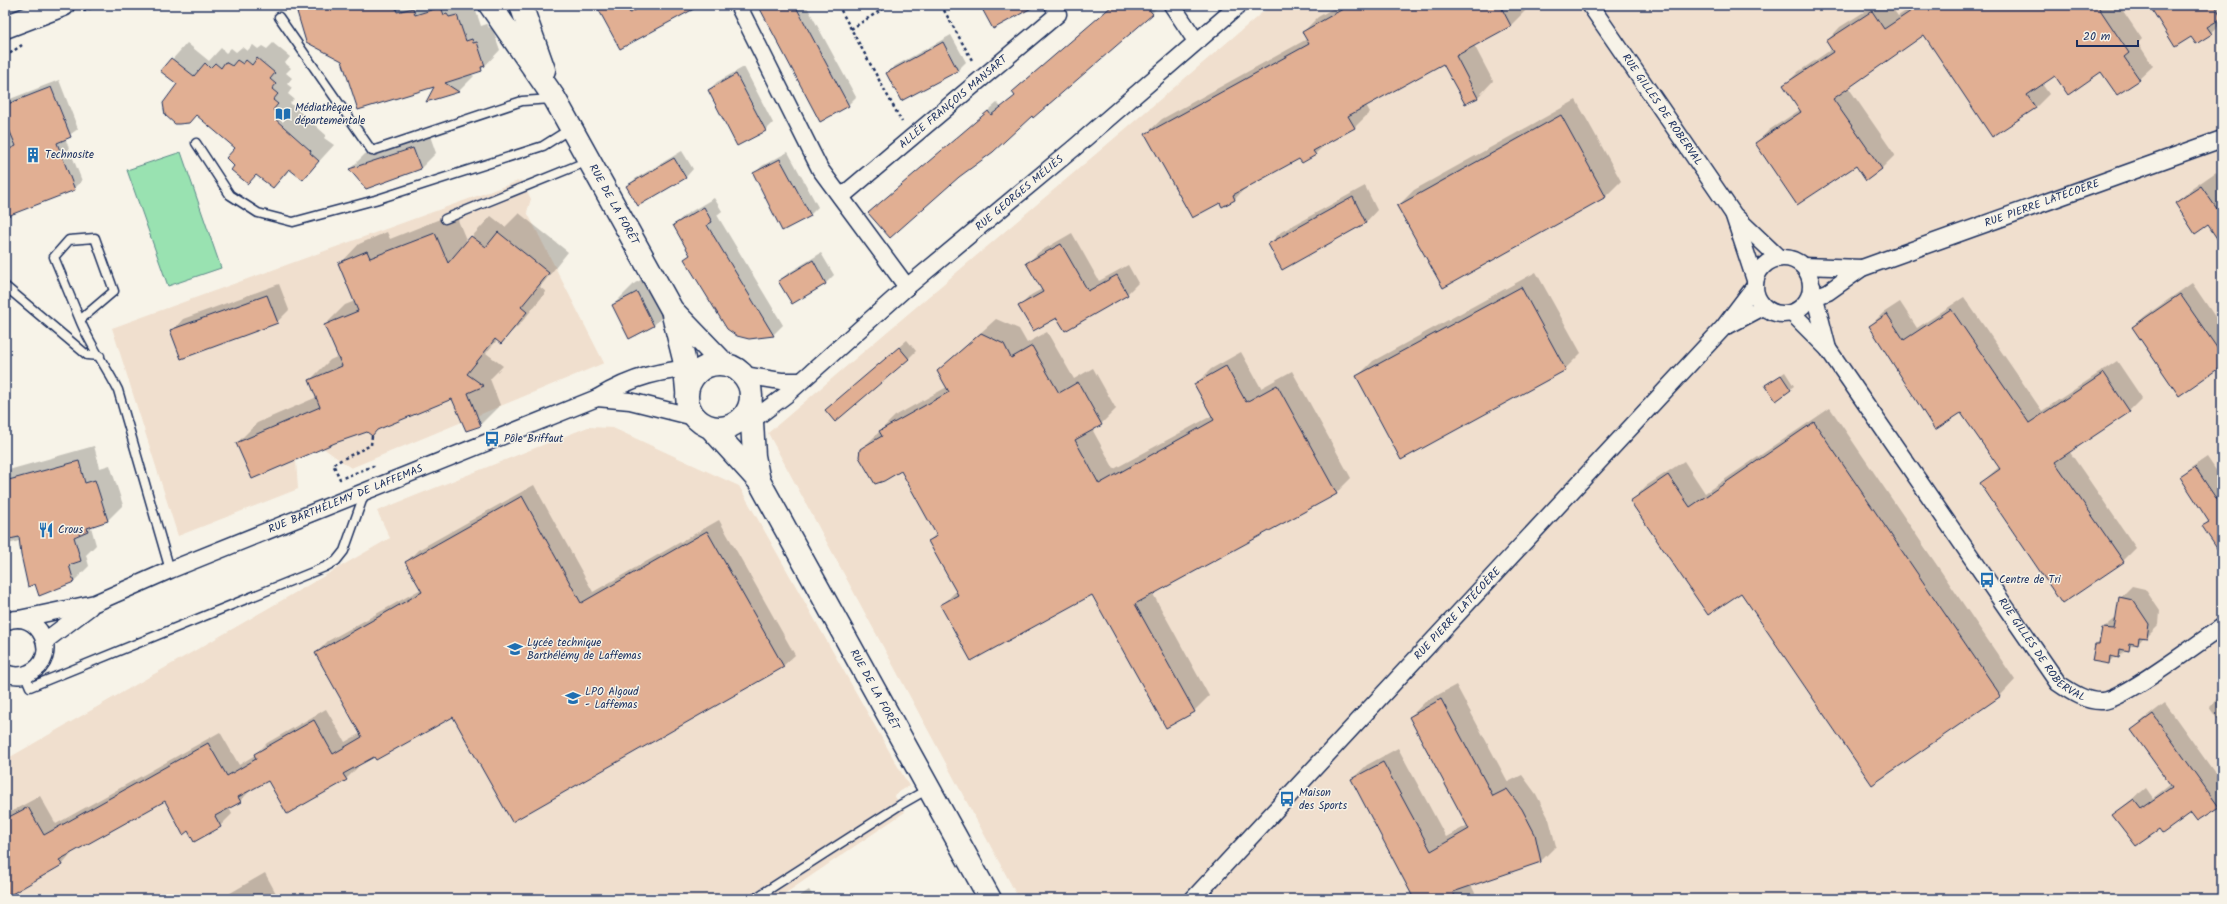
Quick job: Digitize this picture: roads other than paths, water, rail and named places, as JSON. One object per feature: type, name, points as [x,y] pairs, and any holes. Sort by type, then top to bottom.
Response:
[{"type":"street","points":[[5,27],[63,5]]},
{"type":"street","name":"RUE DE LA FORÊT","points":[[490,5],[555,99],[672,310]]},
{"type":"street","name":"RUE DE LA FORÊT","points":[[521,5],[555,99]]},
{"type":"street","points":[[738,5],[820,169],[907,287]]},
{"type":"street","points":[[1172,5],[1196,41]]},
{"type":"street","name":"RUE GEORGES MÉLIÈS","points":[[728,420],[780,400],[799,381],[907,287],[1074,148],[1239,5]]},
{"type":"street","name":"RUE GILLES DE ROBERVAL","points":[[1590,5],[1734,215],[1779,258]]},
{"type":"street","name":"ALLÉE FRANÇOIS MANSART","points":[[841,197],[981,79],[1060,8]]},
{"type":"street","name":"RUE PIERRE LATÉCOÈRE","points":[[1812,293],[1828,292],[1862,268],[2222,139]]},
{"type":"street","name":"RUE GILLES DE ROBERVAL","points":[[1734,215],[1755,284]]},
{"type":"street","points":[[1779,258],[1796,260],[1803,266],[1809,274],[1812,293],[1802,308],[1792,313],[1782,314],[1772,312],[1763,306],[1757,298],[1755,284],[1763,265],[1779,258]]},
{"type":"street","name":"RUE PIERRE LATÉCOÈRE","points":[[1803,266],[1862,268]]},
{"type":"street","name":"RUE PIERRE LATÉCOÈRE","points":[[1192,899],[1723,328],[1755,284]]},
{"type":"street","name":"RUE GILLES DE ROBERVAL","points":[[1812,293],[1828,349]]},
{"type":"street","name":"RUE PIERRE LATÉCOÈRE","points":[[1723,328],[1763,306]]},
{"type":"street","points":[[672,310],[724,364]]},
{"type":"street","points":[[672,310],[694,368],[687,390],[688,404],[728,420]]},
{"type":"street","name":"RUE GILLES DE ROBERVAL","points":[[1792,313],[1828,349],[2058,683],[2078,696],[2103,701],[2124,694],[2222,627]]},
{"type":"street","points":[[694,368],[713,364],[724,364],[735,368],[744,375],[749,384],[752,395],[728,420]]},
{"type":"street","name":"RUE BARTHÉLEMY DE LAFFEMAS","points":[[9,619],[95,603],[170,570],[597,398],[631,380],[650,374],[694,368]]},
{"type":"street","points":[[744,375],[781,382],[799,381]]},
{"type":"street","points":[[597,398],[630,401],[728,420]]},
{"type":"street","name":"RUE DE LA FORÊT","points":[[728,420],[759,481],[990,899]]},
{"type":"street","name":"RUE DE LA FORÊT","points":[[728,420],[759,481]]},
{"type":"street","name":"RUE BARTHÉLEMY DE LAFFEMAS","points":[[45,641],[95,603]]},
{"type":"street","points":[[5,673],[18,676],[25,675],[38,668],[42,662],[46,648],[45,641],[39,628],[26,620],[9,619]]},
{"type":"lane","points":[[278,17],[372,151],[522,101],[555,99]]},
{"type":"lane","points":[[196,143],[230,195],[258,213],[293,222],[375,200],[543,146],[571,129]]},
{"type":"lane","points":[[445,219],[589,160]]},
{"type":"lane","points":[[80,320],[114,291],[95,238],[69,240],[54,257],[85,333],[100,356],[118,390],[170,570]]},
{"type":"lane","points":[[5,286],[87,355],[100,356]]},
{"type":"lane","points":[[25,675],[30,687],[325,567],[336,561],[344,551],[372,488]]},
{"type":"lane","points":[[754,899],[900,805],[929,789]]},
{"type":"place","name":"Médiathèque départementale","points":[[283,114]]},
{"type":"place","name":"Technosite","points":[[33,155]]},
{"type":"place","name":"Pôle Briffaut","points":[[492,439]]},
{"type":"place","name":"Crous","points":[[46,530]]},
{"type":"place","name":"Centre de Tri","points":[[1987,580]]},
{"type":"place","name":"Lycée technique Barthélémy de Laffemas","points":[[515,649]]},
{"type":"place","name":"LPO Algoud - Laffemas","points":[[573,698]]},
{"type":"place","name":"Maison des Sports","points":[[1287,799]]}]
